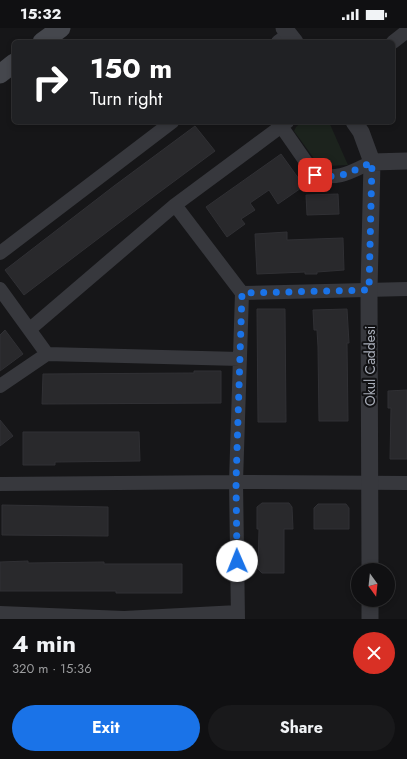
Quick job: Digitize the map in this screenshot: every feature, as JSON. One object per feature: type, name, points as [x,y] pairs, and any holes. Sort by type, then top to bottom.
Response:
[{"type":"main road","points":[[45,40],[61,28]]},
{"type":"main road","points":[[0,74],[12,65]]},
{"type":"street","points":[[395,41],[407,32]]},
{"type":"street","points":[[0,253],[169,124]]},
{"type":"street","points":[[30,329],[175,205],[284,124],[315,175],[330,177],[342,176],[372,162],[407,161]]},
{"type":"street","points":[[355,124],[361,132],[372,162]]},
{"type":"street","name":"Okul Caddesi","points":[[370,563],[369,290],[372,162]]},
{"type":"street","points":[[0,613],[123,618],[238,615],[236,482],[242,293],[175,205]]},
{"type":"street","points":[[0,289],[47,354]]},
{"type":"street","points":[[242,293],[407,289]]},
{"type":"street","points":[[0,386],[47,354],[240,359]]},
{"type":"street","points":[[0,484],[236,482],[407,483]]},
{"type":"street","points":[[370,607],[370,619]]},
{"type":"shaded area","points":[[300,124],[330,124],[348,165],[328,166],[318,164],[294,131]]},
{"type":"building","points":[[195,126],[215,151],[24,295],[5,270]]},
{"type":"building","points":[[281,154],[304,186],[278,204],[269,190],[250,203],[255,210],[241,219],[245,224],[227,237],[206,207]]},
{"type":"building","points":[[338,194],[339,214],[307,215],[306,195]]},
{"type":"building","points":[[287,232],[287,240],[343,238],[344,270],[317,272],[317,274],[305,274],[305,272],[257,274],[255,234]]},
{"type":"building","points":[[257,309],[285,309],[286,422],[258,422]]},
{"type":"building","points":[[347,309],[349,343],[347,343],[348,421],[319,421],[318,347],[317,330],[314,330],[313,310]]},
{"type":"building","points":[[5,330],[23,354],[0,371],[0,335]]},
{"type":"building","points":[[194,371],[221,371],[221,403],[42,404],[43,374],[194,373]]},
{"type":"building","points":[[407,390],[407,459],[390,459],[391,408],[388,408],[388,391]]},
{"type":"building","points":[[0,420],[13,436],[0,446]]},
{"type":"building","points":[[23,432],[139,432],[140,461],[55,462],[55,465],[23,465]]},
{"type":"building","points":[[262,503],[289,503],[292,507],[293,529],[284,529],[284,573],[262,573],[258,569],[259,529],[257,529],[257,507]]},
{"type":"building","points":[[318,504],[346,504],[349,508],[349,529],[314,529],[314,508]]},
{"type":"building","points":[[2,505],[108,507],[108,536],[2,535]]},
{"type":"building","points":[[28,561],[28,563],[104,562],[104,564],[182,564],[182,593],[116,593],[116,591],[0,591],[0,562]]},
{"type":"route","points":[[237,561],[236,482],[242,293],[369,290],[372,162],[342,176],[330,177],[315,175]]}]
